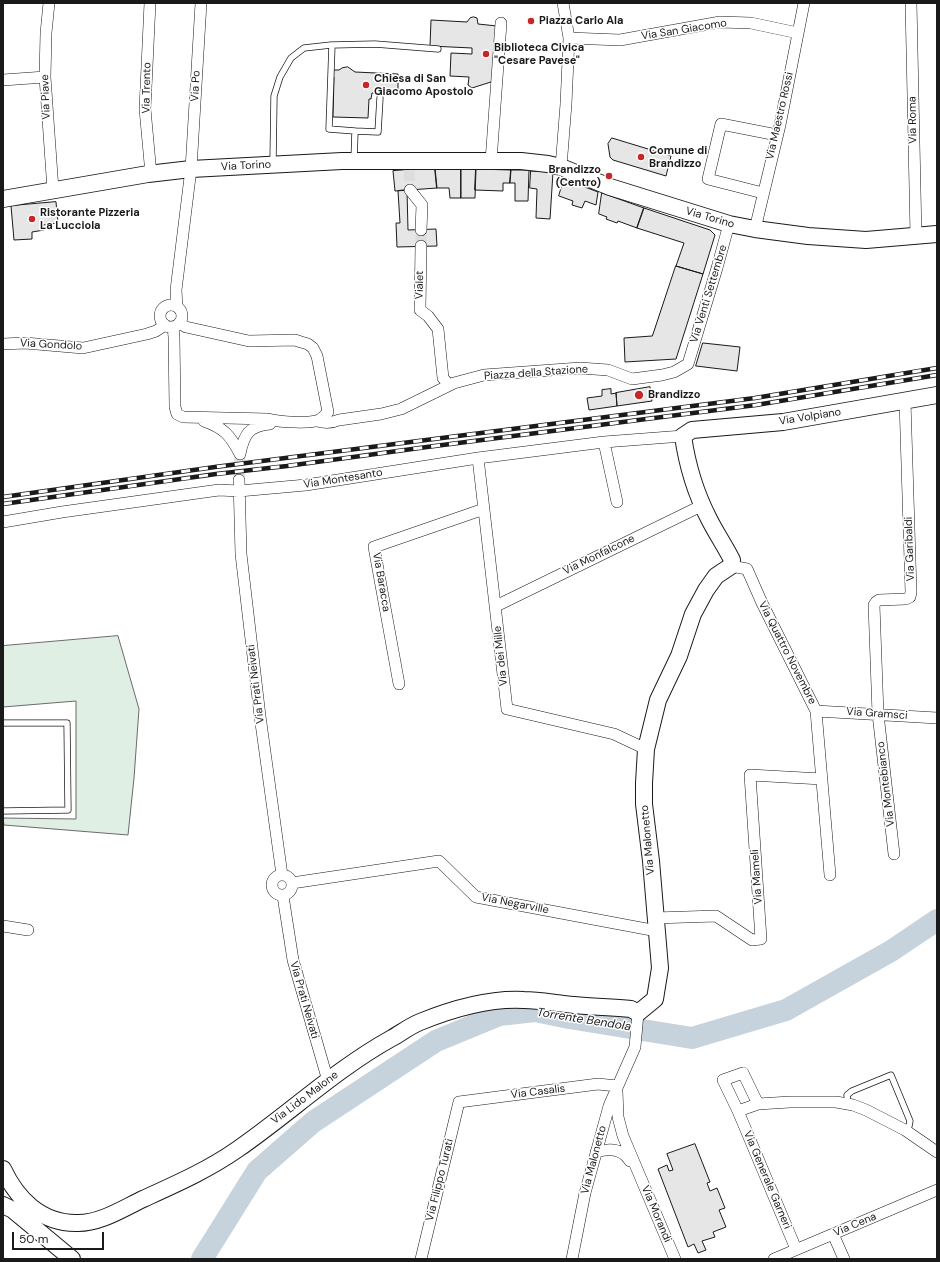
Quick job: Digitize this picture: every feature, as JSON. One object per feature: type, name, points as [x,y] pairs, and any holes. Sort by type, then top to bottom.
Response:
[{"type":"street","name":"Via Piave","points":[[49,3],[46,33],[45,77],[53,190]]},
{"type":"street","name":"Via Trento","points":[[150,3],[145,109],[151,174]]},
{"type":"street","name":"Via Po","points":[[191,169],[201,3]]},
{"type":"street","points":[[561,167],[569,38],[563,3]]},
{"type":"street","name":"Via Maestro Rossi","points":[[755,229],[777,135],[804,3]]},
{"type":"street","name":"Via Roma","points":[[911,3],[916,236]]},
{"type":"street","name":"Via San Giacomo","points":[[569,38],[620,40],[720,22],[750,22],[798,33]]},
{"type":"street","points":[[491,161],[501,23]]},
{"type":"street","points":[[3,80],[45,77]]},
{"type":"street","points":[[763,192],[708,179],[721,124],[777,135]]},
{"type":"street","name":"Via Torino","points":[[3,199],[151,174],[191,169],[354,161],[409,166],[491,161],[521,161],[561,167],[610,187],[729,224],[755,229],[808,236],[866,240],[937,234]]},
{"type":"street","name":"Via Gondolo","points":[[3,344],[25,343],[83,348],[147,334],[169,323],[162,310],[172,307],[176,290],[191,169]]},
{"type":"street","points":[[410,190],[422,205],[421,230]]},
{"type":"street","name":"Via Venti Settembre","points":[[688,364],[729,224]]},
{"type":"street","name":"Vialet","points":[[421,246],[420,310],[428,316],[438,329],[443,378],[450,385]]},
{"type":"street","points":[[169,323],[182,316],[181,313],[172,307]]},
{"type":"street","points":[[169,323],[249,340],[295,340],[308,344],[313,348],[317,356],[328,412],[333,418],[339,420]]},
{"type":"street","points":[[169,323],[174,337],[174,407],[177,414],[182,417],[195,419],[268,419],[278,422]]},
{"type":"street","name":"Piazza della Stazione","points":[[278,422],[334,422],[381,414],[401,409],[450,385],[484,375],[580,368],[608,370],[632,379],[672,373],[688,364]]},
{"type":"street","name":"Via Volpiano","points":[[683,436],[692,430],[783,422],[905,402],[937,395]]},
{"type":"street","name":"Via Garibaldi","points":[[878,714],[874,605],[879,600],[906,599],[910,597],[911,592],[905,402]]},
{"type":"street","points":[[317,421],[328,412]]},
{"type":"street","points":[[195,419],[214,425],[227,433],[232,438],[240,454],[244,438],[253,428],[278,422]]},
{"type":"street","points":[[683,436],[686,455],[693,479],[708,518],[732,560],[731,566]]},
{"type":"street","name":"Via Montesanto","points":[[3,522],[62,512],[219,490],[239,492],[306,485],[478,458],[604,442],[683,436]]},
{"type":"street","points":[[604,442],[617,502]]},
{"type":"street","name":"Via dei Mille","points":[[478,458],[507,709],[614,734],[646,749]]},
{"type":"street","name":"Via Prati Neivati","points":[[239,480],[242,554],[254,668],[282,875]]},
{"type":"street","name":"Via Monfalcone","points":[[496,606],[703,505]]},
{"type":"street","name":"Via Baracca","points":[[399,684],[374,547],[484,509]]},
{"type":"street","name":"Via Quattro Novembre","points":[[731,566],[747,569],[762,603],[816,711],[830,875]]},
{"type":"street","name":"Via Malonetto","points":[[572,1259],[585,1193],[609,1106],[635,1047],[638,1016],[655,999],[660,968],[651,860],[644,804],[646,749],[658,700],[678,656],[693,614],[706,590],[716,576],[731,566]]},
{"type":"street","name":"Via Gramsci","points":[[816,711],[937,718]]},
{"type":"street","name":"Via Montebianco","points":[[878,714],[894,854]]},
{"type":"street","name":"Via Mameli","points":[[656,924],[716,916],[752,940],[761,939],[750,775],[822,779]]},
{"type":"street","name":"Via Negarville","points":[[292,883],[439,861],[476,897],[656,924]]},
{"type":"street","points":[[282,875],[289,878],[292,883],[291,890],[283,896],[276,894],[272,889],[274,879],[282,875]]},
{"type":"street","name":"Via Prati Neivati","points":[[283,896],[293,960],[328,1081]]},
{"type":"street","points":[[3,926],[28,930]]},
{"type":"street","name":"Via Lido Malone","points":[[3,1169],[10,1184],[23,1201],[37,1212],[53,1220],[76,1223],[92,1221],[108,1216],[202,1172],[238,1149],[367,1052],[419,1022],[462,1008],[493,1002],[524,1000],[631,1009],[638,1016]]},
{"type":"street","name":"Via Generale Garneri","points":[[758,1104],[743,1073],[723,1080],[738,1111],[796,1249]]},
{"type":"street","name":"Via Casalis","points":[[459,1102],[598,1084],[617,1086]]},
{"type":"street","name":"Via Morandi","points":[[617,1086],[616,1101],[623,1136],[636,1170],[675,1259]]},
{"type":"street","name":"Via Filippo Turati","points":[[421,1259],[459,1102]]},
{"type":"street","points":[[738,1111],[758,1104],[790,1102],[836,1102],[848,1104],[866,1110],[906,1130],[937,1152]]},
{"type":"street","name":"Via Morandi","points":[[596,1152],[607,1149],[620,1151],[629,1158],[636,1170]]},
{"type":"street","name":"Via Cena","points":[[774,1259],[937,1190]]},
{"type":"street","points":[[3,1205],[13,1210],[72,1259]]},
{"type":"street","points":[[833,1234],[844,1259]]},
{"type":"lane","points":[[274,165],[274,96],[280,77],[291,58],[304,48],[332,45],[375,44],[438,49]]},
{"type":"lane","points":[[332,45],[329,129],[378,132],[380,98]]},
{"type":"lane","points":[[354,161],[355,131]]},
{"type":"lane","points":[[3,723],[67,723],[68,810],[3,811]]},
{"type":"lane","points":[[848,1104],[847,1096],[852,1091],[891,1075],[910,1121],[906,1130]]},
{"type":"green space","points":[[118,636],[139,709],[128,835],[4,825],[3,818],[76,819],[76,701],[3,707],[3,646]]},
{"type":"building","points":[[470,18],[477,18],[478,24],[497,26],[494,81],[472,88],[468,85],[469,77],[450,76],[451,53],[472,54],[472,48],[430,46],[431,20],[467,22]]},
{"type":"building","name":"Chiesa di San Giacomo Apostolo","points":[[348,67],[355,72],[398,74],[398,93],[372,93],[371,99],[369,99],[368,118],[333,117],[333,70]]},
{"type":"building","name":"Comune di Brandizzo","points":[[612,138],[671,156],[666,176],[613,160],[610,157],[608,144]]},
{"type":"building","points":[[435,168],[437,188],[395,191],[393,171]]},
{"type":"building","points":[[435,168],[461,168],[461,198],[450,198],[449,188],[437,188]]},
{"type":"building","points":[[461,168],[476,169],[475,198],[461,198]]},
{"type":"building","points":[[476,169],[511,170],[510,183],[503,183],[503,191],[475,190]]},
{"type":"building","points":[[511,170],[529,170],[528,201],[515,201],[515,183],[510,183]]},
{"type":"building","points":[[531,171],[553,172],[550,219],[536,218],[537,189],[530,188]]},
{"type":"building","points":[[564,179],[598,192],[596,205],[585,201],[582,208],[572,205],[573,201],[559,196]]},
{"type":"building","points":[[407,190],[408,230],[436,229],[437,246],[397,247],[396,223],[400,223],[398,191]]},
{"type":"building","points":[[602,193],[644,208],[637,228],[618,221],[617,223],[606,219],[607,217],[599,214]]},
{"type":"building","points":[[56,202],[58,223],[43,225],[44,230],[32,232],[32,239],[14,240],[11,206]]},
{"type":"building","points":[[644,208],[710,230],[715,235],[703,274],[676,266],[684,243],[637,228]]},
{"type":"building","points":[[676,266],[703,274],[676,359],[625,362],[624,338],[652,336]]},
{"type":"building","points":[[703,343],[740,347],[737,371],[696,366]]},
{"type":"building","points":[[650,387],[652,401],[617,406],[616,393]]},
{"type":"building","points":[[611,389],[611,394],[616,393],[617,406],[589,410],[587,398],[602,396],[602,390]]},
{"type":"building","points":[[695,1144],[710,1182],[707,1183],[710,1191],[717,1188],[725,1208],[719,1210],[726,1227],[713,1232],[715,1237],[702,1241],[706,1250],[698,1253],[694,1244],[688,1247],[658,1169],[667,1165],[669,1171],[673,1170],[667,1154]]},
{"type":"waterway","name":"Torrente Bendola","points":[[202,1259],[257,1171],[313,1122],[436,1041],[499,1015],[535,1011],[692,1038],[786,1010],[891,951],[937,920]]},
{"type":"tunnel","points":[[409,170],[410,190]]},
{"type":"tunnel","points":[[421,230],[421,246]]},
{"type":"tunnel","points":[[239,480],[240,454]]},
{"type":"railway","points":[[3,497],[215,467],[755,398],[937,368]]},
{"type":"railway","points":[[3,504],[216,474],[756,405],[937,375]]},
{"type":"place","name":"Piazza Carlo Ala","points":[[531,21]]},
{"type":"place","name":"Biblioteca Civica \"Cesare Pavese\"","points":[[486,54]]},
{"type":"place","name":"Chiesa di San Giacomo Apostolo","points":[[366,85]]},
{"type":"place","name":"Comune di Brandizzo","points":[[641,157]]},
{"type":"place","name":"Brandizzo (Centro)","points":[[609,176]]},
{"type":"place","name":"Ristorante Pizzeria La Lucciola","points":[[32,219]]},
{"type":"place","name":"Brandizzo","points":[[639,395]]}]
